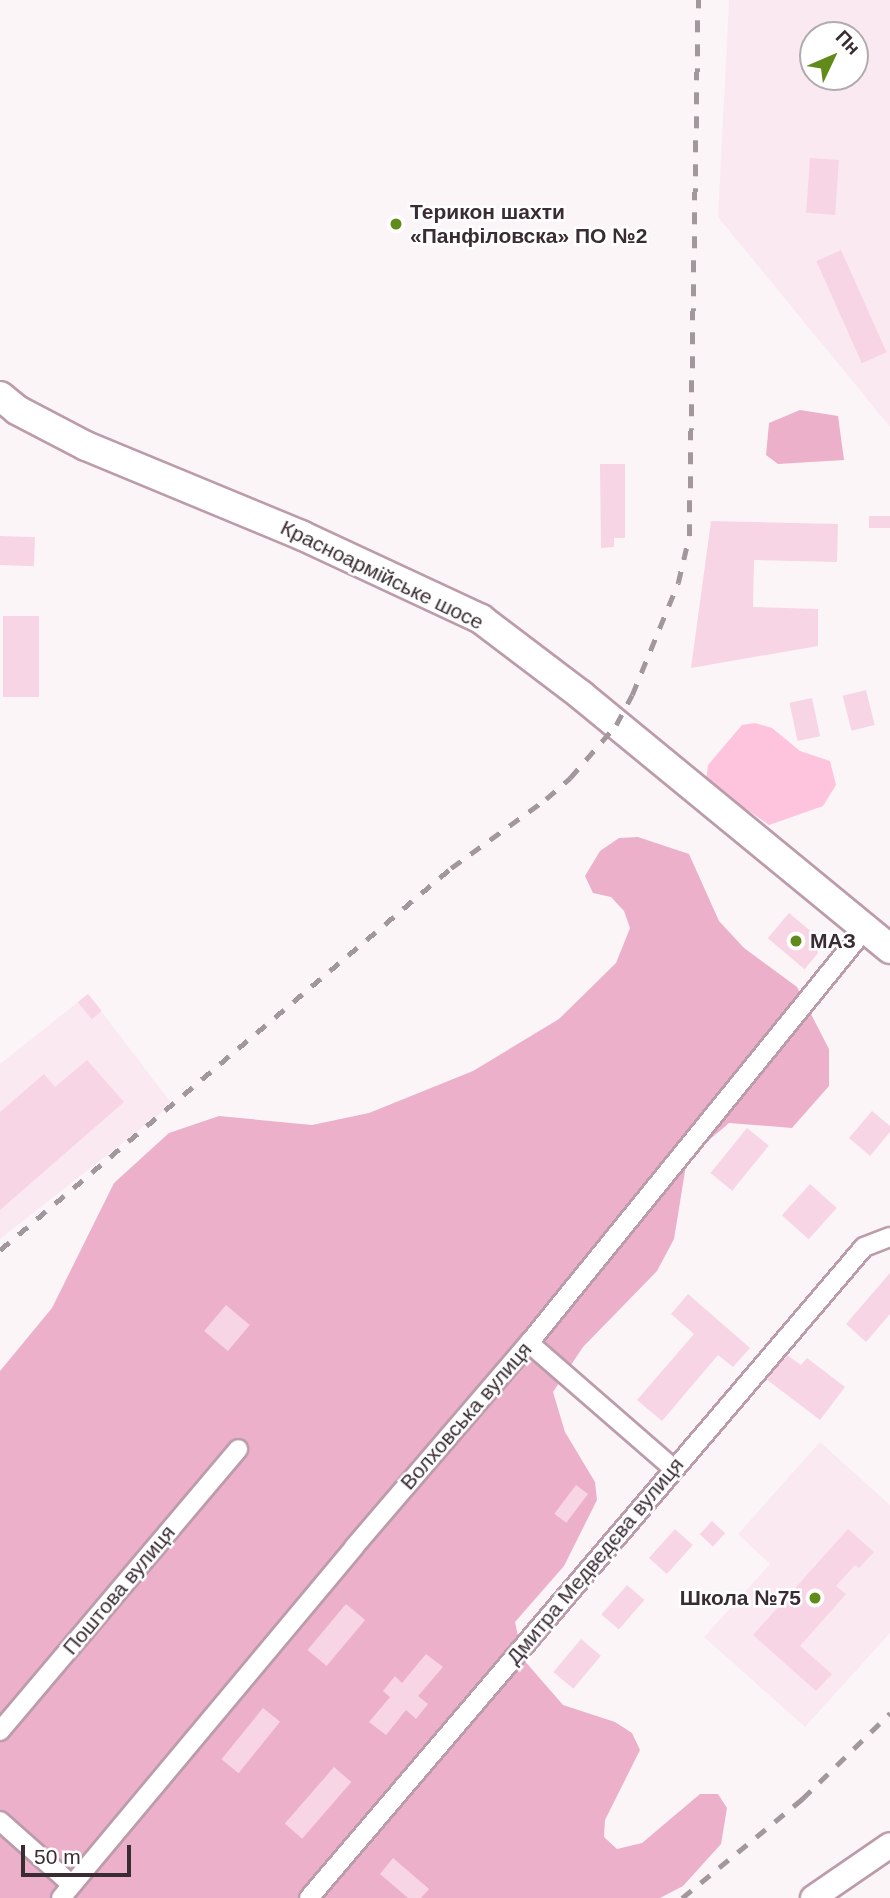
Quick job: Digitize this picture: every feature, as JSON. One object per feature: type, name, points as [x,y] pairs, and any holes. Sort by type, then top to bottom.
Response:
[{"type":"main road","name":"Красноармійське шосе","points":[[0,396],[17,410],[86,446],[301,535],[481,619],[581,695],[890,949]]},
{"type":"main road","points":[[813,1898],[887,1845]]},
{"type":"street","name":"Волховська вулиця","points":[[67,1891],[354,1547],[529,1343],[865,929]]},
{"type":"street","name":"Дмитра Медведєва вулиця","points":[[309,1898],[673,1468],[800,1326],[864,1247],[890,1237]]},
{"type":"street","points":[[529,1343],[673,1468]]},
{"type":"street","name":"Поштова вулиця","points":[[0,1731],[238,1449]]},
{"type":"street","points":[[0,1821],[67,1891]]},
{"type":"shaded area","points":[[729,0],[890,0],[890,427],[718,217]]},
{"type":"shaded area","points":[[800,410],[838,416],[844,460],[778,464],[766,455],[769,423]]},
{"type":"shaded area","points":[[755,723],[772,728],[800,751],[830,761],[836,785],[823,806],[769,825],[706,781],[708,765],[742,725]]},
{"type":"shaded area","points":[[638,837],[689,854],[719,921],[744,948],[797,987],[829,1049],[829,1086],[792,1128],[729,1123],[687,1159],[674,1239],[657,1271],[583,1347],[553,1392],[565,1432],[595,1482],[597,1500],[564,1566],[515,1622],[523,1659],[563,1705],[615,1722],[632,1733],[640,1750],[605,1820],[604,1837],[617,1849],[642,1843],[700,1794],[718,1794],[727,1808],[721,1844],[683,1886],[660,1898],[0,1898],[0,1371],[52,1308],[114,1183],[169,1133],[219,1116],[312,1125],[369,1113],[473,1071],[559,1019],[616,963],[630,928],[624,911],[611,897],[593,893],[585,876],[600,851],[619,838]]},
{"type":"shaded area","points":[[88,994],[172,1104],[0,1239],[0,1064]]},
{"type":"shaded area","name":"Школа №75","points":[[820,1442],[890,1505],[890,1633],[805,1727],[704,1637],[770,1564],[738,1534]]},
{"type":"building","points":[[810,158],[839,160],[835,215],[806,213]]},
{"type":"building","points":[[841,250],[887,352],[862,363],[816,261]]},
{"type":"building","points":[[600,464],[625,464],[625,538],[614,538],[614,547],[601,548]]},
{"type":"building","points":[[869,516],[890,516],[890,528],[869,528]]},
{"type":"building","points":[[711,521],[838,524],[837,562],[754,560],[753,607],[818,609],[818,646],[691,668]]},
{"type":"building","points":[[0,536],[35,537],[34,566],[0,565]]},
{"type":"building","points":[[3,616],[39,616],[39,697],[3,697]]},
{"type":"building","points":[[866,690],[875,725],[851,731],[843,696]]},
{"type":"building","points":[[812,698],[820,736],[798,741],[790,703]]},
{"type":"building","name":"МАЗ","points":[[789,913],[826,944],[805,969],[768,938]]},
{"type":"building","points":[[88,994],[102,1011],[92,1019],[78,1002]]},
{"type":"building","points":[[87,1060],[124,1102],[0,1210],[0,1112],[44,1074],[55,1087]]},
{"type":"building","points":[[872,1111],[890,1126],[890,1132],[870,1156],[849,1138]]},
{"type":"building","points":[[747,1128],[769,1146],[732,1191],[710,1173]]},
{"type":"building","points":[[810,1184],[837,1208],[809,1239],[782,1215]]},
{"type":"building","points":[[890,1273],[890,1314],[866,1342],[846,1324]]},
{"type":"building","points":[[688,1294],[750,1348],[733,1367],[718,1355],[662,1421],[637,1400],[694,1334],[671,1314]]},
{"type":"building","points":[[226,1305],[250,1325],[228,1351],[204,1331]]},
{"type":"building","points":[[787,1355],[801,1365],[807,1358],[845,1387],[820,1420],[766,1379]]},
{"type":"building","points":[[576,1485],[588,1494],[566,1523],[554,1514]]},
{"type":"building","points":[[712,1521],[725,1533],[713,1546],[700,1534]]},
{"type":"building","points":[[675,1529],[693,1545],[667,1574],[649,1558]]},
{"type":"building","points":[[848,1529],[874,1552],[859,1568],[855,1565],[836,1586],[846,1594],[800,1646],[832,1674],[816,1691],[753,1635]]},
{"type":"building","points":[[627,1585],[644,1600],[619,1630],[601,1614]]},
{"type":"building","points":[[346,1604],[365,1620],[327,1666],[307,1650]]},
{"type":"building","points":[[581,1639],[601,1656],[573,1689],[553,1672]]},
{"type":"building","points":[[426,1654],[443,1667],[418,1696],[428,1704],[416,1719],[406,1710],[386,1735],[369,1722],[390,1697],[383,1691],[395,1676],[402,1683]]},
{"type":"building","points":[[263,1708],[280,1722],[239,1773],[221,1759]]},
{"type":"building","points":[[334,1767],[351,1782],[302,1839],[285,1824]]},
{"type":"building","points":[[393,1858],[429,1889],[421,1898],[408,1898],[380,1874]]},
{"type":"railway","points":[[0,1250],[451,868],[546,799],[570,778],[616,725],[632,695],[678,583],[689,536],[698,0]]},
{"type":"railway","points":[[682,1898],[802,1799],[890,1713]]},
{"type":"place","name":"Терикон шахти «Панфiловска» ПО №2","points":[[396,224]]},
{"type":"place","name":"МАЗ","points":[[796,941]]},
{"type":"place","name":"Школа №75","points":[[815,1598]]}]
